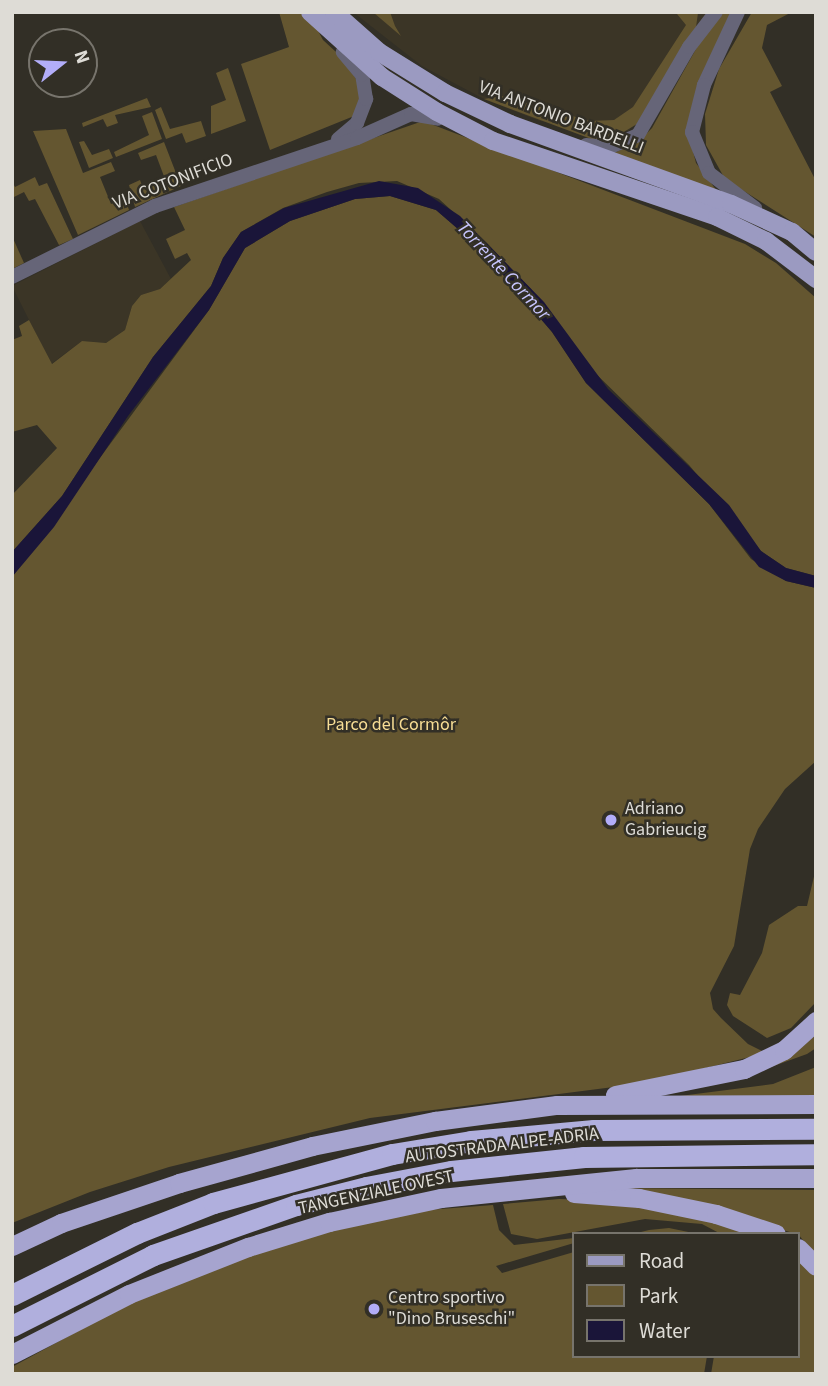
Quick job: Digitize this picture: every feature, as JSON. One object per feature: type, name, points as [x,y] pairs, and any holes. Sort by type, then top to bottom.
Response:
[{"type":"highway","points":[[12,1246],[124,1200],[312,1146],[435,1121],[557,1105],[730,1074],[784,1050],[816,1021]]},
{"type":"highway","points":[[557,1105],[816,1104]]},
{"type":"highway","name":"AUTOSTRADA ALPE-ADRIA","points":[[12,1295],[137,1233],[213,1203],[392,1154],[471,1141],[594,1130],[816,1129]]},
{"type":"highway","name":"AUTOSTRADA ALPE-ADRIA","points":[[12,1326],[153,1255],[296,1205],[366,1187],[451,1171],[584,1157],[816,1154]]},
{"type":"highway","name":"TANGENZIALE OVEST","points":[[12,1354],[129,1294],[248,1247],[329,1222],[441,1198],[636,1178],[816,1178]]},
{"type":"highway","points":[[492,1192],[639,1198],[716,1214],[770,1232]]},
{"type":"highway","points":[[800,1250],[816,1266]]},
{"type":"main road","points":[[310,12],[396,88],[493,141],[717,217],[766,241],[816,279]]},
{"type":"main road","name":"VIA ANTONIO BARDELLI","points":[[334,12],[411,75],[510,124],[731,204],[792,232],[816,252]]},
{"type":"street","points":[[510,124],[600,148],[629,141],[645,128],[689,47],[716,12]]},
{"type":"street","points":[[738,12],[698,102],[694,144],[716,182],[792,232]]},
{"type":"street","name":"VIA COTONIFICIO","points":[[315,150],[352,130],[366,99],[362,75],[328,30]]},
{"type":"street","name":"VIA COTONIFICIO","points":[[12,277],[155,206],[419,113],[493,141]]},
{"type":"shaded area","points":[[353,12],[709,12],[676,54],[629,131],[540,121],[484,99],[422,66]]},
{"type":"shaded area","points":[[140,221],[171,279],[160,289],[141,295],[132,306],[125,330],[106,343],[82,341],[51,364],[12,286]]},
{"type":"green space","points":[[279,12],[301,12],[315,25],[323,40],[348,63],[361,89],[359,114],[270,150],[241,64],[289,47]]},
{"type":"green space","points":[[390,12],[395,26],[401,36],[374,13]]},
{"type":"green space","points":[[724,12],[733,12],[696,92],[687,128],[696,163],[717,191],[612,154],[638,142],[652,128],[701,40]]},
{"type":"green space","points":[[752,12],[792,12],[767,25],[762,48],[782,86],[770,92],[816,181],[816,237],[725,179],[706,145],[705,114],[719,69]]},
{"type":"green space","points":[[698,13],[696,27],[637,124],[612,139],[594,140],[484,99],[502,96],[590,121],[614,120],[633,107],[686,25],[677,14]]},
{"type":"green space","points":[[228,68],[246,121],[211,134],[211,106],[226,100],[216,73]]},
{"type":"green space","points":[[147,98],[151,107],[115,115],[118,123],[107,127],[103,119],[83,127],[82,123]]},
{"type":"green space","points":[[161,107],[170,129],[201,121],[206,136],[186,143],[182,133],[166,139],[155,110]]},
{"type":"green space","points":[[152,112],[162,139],[116,157],[114,152],[149,135],[142,116]]},
{"type":"green space","points":[[423,121],[745,244],[776,263],[816,298],[816,576],[786,568],[761,551],[689,465],[589,367],[531,289],[487,243],[439,199],[397,181],[359,183],[327,192],[283,208],[241,232],[223,258],[211,286],[153,357],[62,496],[12,552],[12,495],[57,448],[37,425],[12,432],[12,340],[22,336],[19,326],[29,320],[52,364],[82,341],[106,343],[125,330],[132,306],[141,295],[160,289],[191,260],[187,253],[175,259],[166,239],[185,230],[174,207]]},
{"type":"green space","points":[[66,129],[83,173],[111,162],[115,171],[100,177],[111,204],[125,198],[129,210],[78,235],[33,131]]},
{"type":"green space","points":[[84,141],[92,155],[109,149],[113,158],[89,168],[79,142]]},
{"type":"green space","points":[[164,142],[181,186],[135,207],[129,185],[140,180],[143,188],[165,179],[156,155],[141,160],[138,153]]},
{"type":"green space","points":[[35,177],[39,186],[47,183],[73,239],[59,245],[35,199],[29,201],[24,192],[12,198],[12,181],[15,187]]},
{"type":"green space","name":"Parco del Cormôr","points":[[390,196],[436,210],[480,248],[552,332],[586,383],[709,504],[751,559],[786,581],[816,588],[816,761],[785,789],[758,829],[750,849],[734,946],[710,993],[713,1009],[721,1018],[748,1044],[766,1053],[645,1083],[370,1118],[169,1167],[90,1192],[12,1223],[12,577],[209,310],[245,248],[290,221],[355,199]]},
{"type":"green space","points":[[12,236],[24,263],[12,269]]},
{"type":"green space","points":[[816,868],[816,1002],[791,1028],[767,1038],[733,1016],[727,1005],[730,993],[740,995],[762,953],[769,925],[798,906],[807,906]]},
{"type":"green space","points":[[816,1035],[816,1048],[807,1054],[752,1074],[791,1055]]},
{"type":"green space","points":[[816,1067],[816,1097],[672,1097],[773,1084]]},
{"type":"green space","points":[[613,1188],[816,1190],[816,1256],[800,1236],[800,1232],[790,1232]]},
{"type":"green space","points":[[559,1199],[625,1201],[755,1232],[717,1232],[702,1224],[645,1219],[537,1239],[511,1234],[503,1204]]},
{"type":"green space","name":"Centro sportivo \"Dino Bruseschi\"","points":[[493,1205],[499,1230],[514,1245],[572,1238],[572,1244],[496,1266],[502,1273],[572,1253],[572,1358],[707,1358],[704,1374],[12,1374],[12,1367],[120,1308],[239,1259],[315,1234],[427,1210]]},
{"type":"green space","points":[[669,1228],[688,1232],[641,1232]]},
{"type":"green space","points":[[800,1258],[816,1277],[816,1374],[711,1374],[714,1358],[800,1358]]},
{"type":"water","name":"Torrente Cormor","points":[[379,181],[418,188],[460,216],[544,302],[608,389],[729,505],[761,551],[786,568],[816,576],[816,588],[786,581],[759,567],[709,504],[586,383],[552,332],[480,248],[436,210],[390,196],[355,199],[290,221],[245,248],[209,310],[128,416],[54,527],[12,577],[12,552],[62,496],[153,357],[211,286],[223,258],[241,232],[284,208]]},
{"type":"place","name":"Adriano Gabrieucig","points":[[611,820]]},
{"type":"place","name":"Centro sportivo \"Dino Bruseschi\"","points":[[374,1309]]}]
